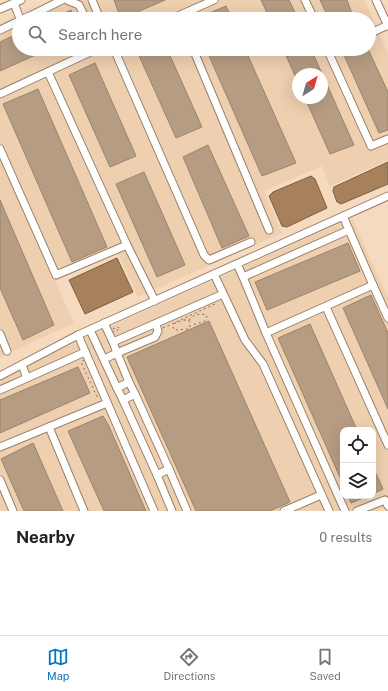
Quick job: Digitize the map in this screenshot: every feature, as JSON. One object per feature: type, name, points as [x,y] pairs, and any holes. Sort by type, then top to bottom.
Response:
[{"type":"street","points":[[0,9],[21,0]]},
{"type":"street","points":[[38,12],[62,0]]},
{"type":"street","points":[[67,0],[79,5],[82,12]]},
{"type":"street","points":[[92,0],[97,12]]},
{"type":"street","points":[[189,12],[214,0]]},
{"type":"street","points":[[306,0],[311,12]]},
{"type":"street","points":[[376,0],[386,16],[388,26],[376,31]]},
{"type":"street","points":[[14,3],[17,12]]},
{"type":"street","points":[[0,30],[12,24]]},
{"type":"street","points":[[0,94],[82,56]]},
{"type":"street","points":[[117,56],[204,255],[209,260],[251,242]]},
{"type":"street","points":[[196,56],[269,230]]},
{"type":"street","points":[[333,56],[371,146],[388,139]]},
{"type":"street","points":[[48,72],[127,245],[155,301]]},
{"type":"street","points":[[0,149],[56,275],[127,245]]},
{"type":"street","points":[[0,376],[78,335],[388,196]]},
{"type":"street","points":[[344,216],[388,318]]},
{"type":"street","points":[[243,277],[349,230]]},
{"type":"street","points":[[237,264],[345,511]]},
{"type":"street","points":[[214,274],[245,340],[263,364],[329,511]]},
{"type":"street","points":[[266,333],[373,285]]},
{"type":"street","points":[[113,342],[158,327],[223,294]]},
{"type":"street","points":[[326,307],[388,445]]},
{"type":"street","points":[[104,323],[187,511]]},
{"type":"street","points":[[104,359],[155,337],[158,327]]},
{"type":"street","points":[[90,330],[172,511]]},
{"type":"street","points":[[0,334],[7,351]]},
{"type":"street","points":[[78,335],[154,511]]},
{"type":"street","points":[[0,390],[85,352]]},
{"type":"street","points":[[22,365],[27,378]]},
{"type":"street","points":[[117,388],[129,382]]},
{"type":"street","points":[[123,400],[135,394]]},
{"type":"street","points":[[0,447],[107,403]]},
{"type":"street","points":[[50,427],[84,511]]},
{"type":"street","points":[[157,475],[169,469]]},
{"type":"street","points":[[0,480],[14,511]]},
{"type":"street","points":[[284,511],[321,495]]},
{"type":"street","points":[[357,511],[387,500]]},
{"type":"path","points":[[158,327],[175,322],[217,304]]},
{"type":"path","points":[[175,322],[189,320],[193,316],[202,314],[207,316],[205,321],[196,325],[191,324]]},
{"type":"path","points":[[189,320],[191,324]]},
{"type":"path","points":[[175,322],[173,328],[177,331],[188,329],[191,324]]},
{"type":"path","points":[[109,330],[118,326],[120,329],[112,334],[115,333]]},
{"type":"path","points":[[84,360],[81,362],[98,399]]},
{"type":"shaded area","points":[[52,0],[364,0],[369,12],[26,12]]},
{"type":"shaded area","points":[[12,18],[12,56],[376,56],[376,26],[388,53],[388,160],[330,186],[322,166],[264,191],[282,233],[138,297],[118,253],[55,281],[74,323],[0,357],[0,24]]},
{"type":"shaded area","points":[[388,162],[388,184],[341,204],[337,202],[333,191],[334,187]]},
{"type":"shaded area","points":[[311,176],[315,179],[327,208],[287,227],[282,226],[269,196],[273,192]]},
{"type":"shaded area","points":[[352,218],[388,298],[388,505],[378,511],[0,511],[0,376]]},
{"type":"shaded area","points":[[117,258],[133,292],[85,314],[69,280]]},
{"type":"building","points":[[114,0],[165,0],[137,12],[118,12]]},
{"type":"building","points":[[261,0],[289,0],[295,12],[267,12]]},
{"type":"building","points":[[320,0],[347,0],[351,12],[326,12]]},
{"type":"building","points":[[226,6],[229,12],[212,12]]},
{"type":"building","points":[[12,36],[12,56],[33,56],[0,71],[0,42]]},
{"type":"building","points":[[139,56],[170,56],[202,127],[176,138]]},
{"type":"building","points":[[209,56],[248,56],[296,163],[262,176]]},
{"type":"building","points":[[286,56],[314,56],[320,68],[292,69]]},
{"type":"building","points":[[344,56],[371,56],[388,92],[388,130],[379,133]]},
{"type":"building","points":[[95,63],[136,156],[110,167],[69,75]]},
{"type":"building","points":[[328,87],[354,145],[330,154],[308,104],[328,104]]},
{"type":"building","points":[[38,89],[107,247],[72,262],[3,104]]},
{"type":"building","points":[[208,145],[249,236],[222,248],[183,157]]},
{"type":"building","points":[[144,172],[185,265],[157,277],[116,184]]},
{"type":"building","points":[[0,200],[54,325],[23,340],[0,288]]},
{"type":"building","points":[[348,243],[360,271],[267,310],[255,282]]},
{"type":"building","points":[[371,295],[388,333],[388,409],[343,308]]},
{"type":"building","points":[[209,321],[290,502],[270,511],[196,511],[127,357]]},
{"type":"building","points":[[310,324],[356,427],[340,427],[340,477],[278,338]]},
{"type":"building","points":[[78,367],[90,393],[0,433],[0,400]]},
{"type":"building","points":[[103,416],[108,424],[146,511],[104,511],[68,431]]},
{"type":"building","points":[[33,443],[63,511],[24,511],[1,459]]},
{"type":"building","points":[[376,474],[383,489],[376,492]]},
{"type":"building","points":[[349,499],[361,499],[351,503]]}]
